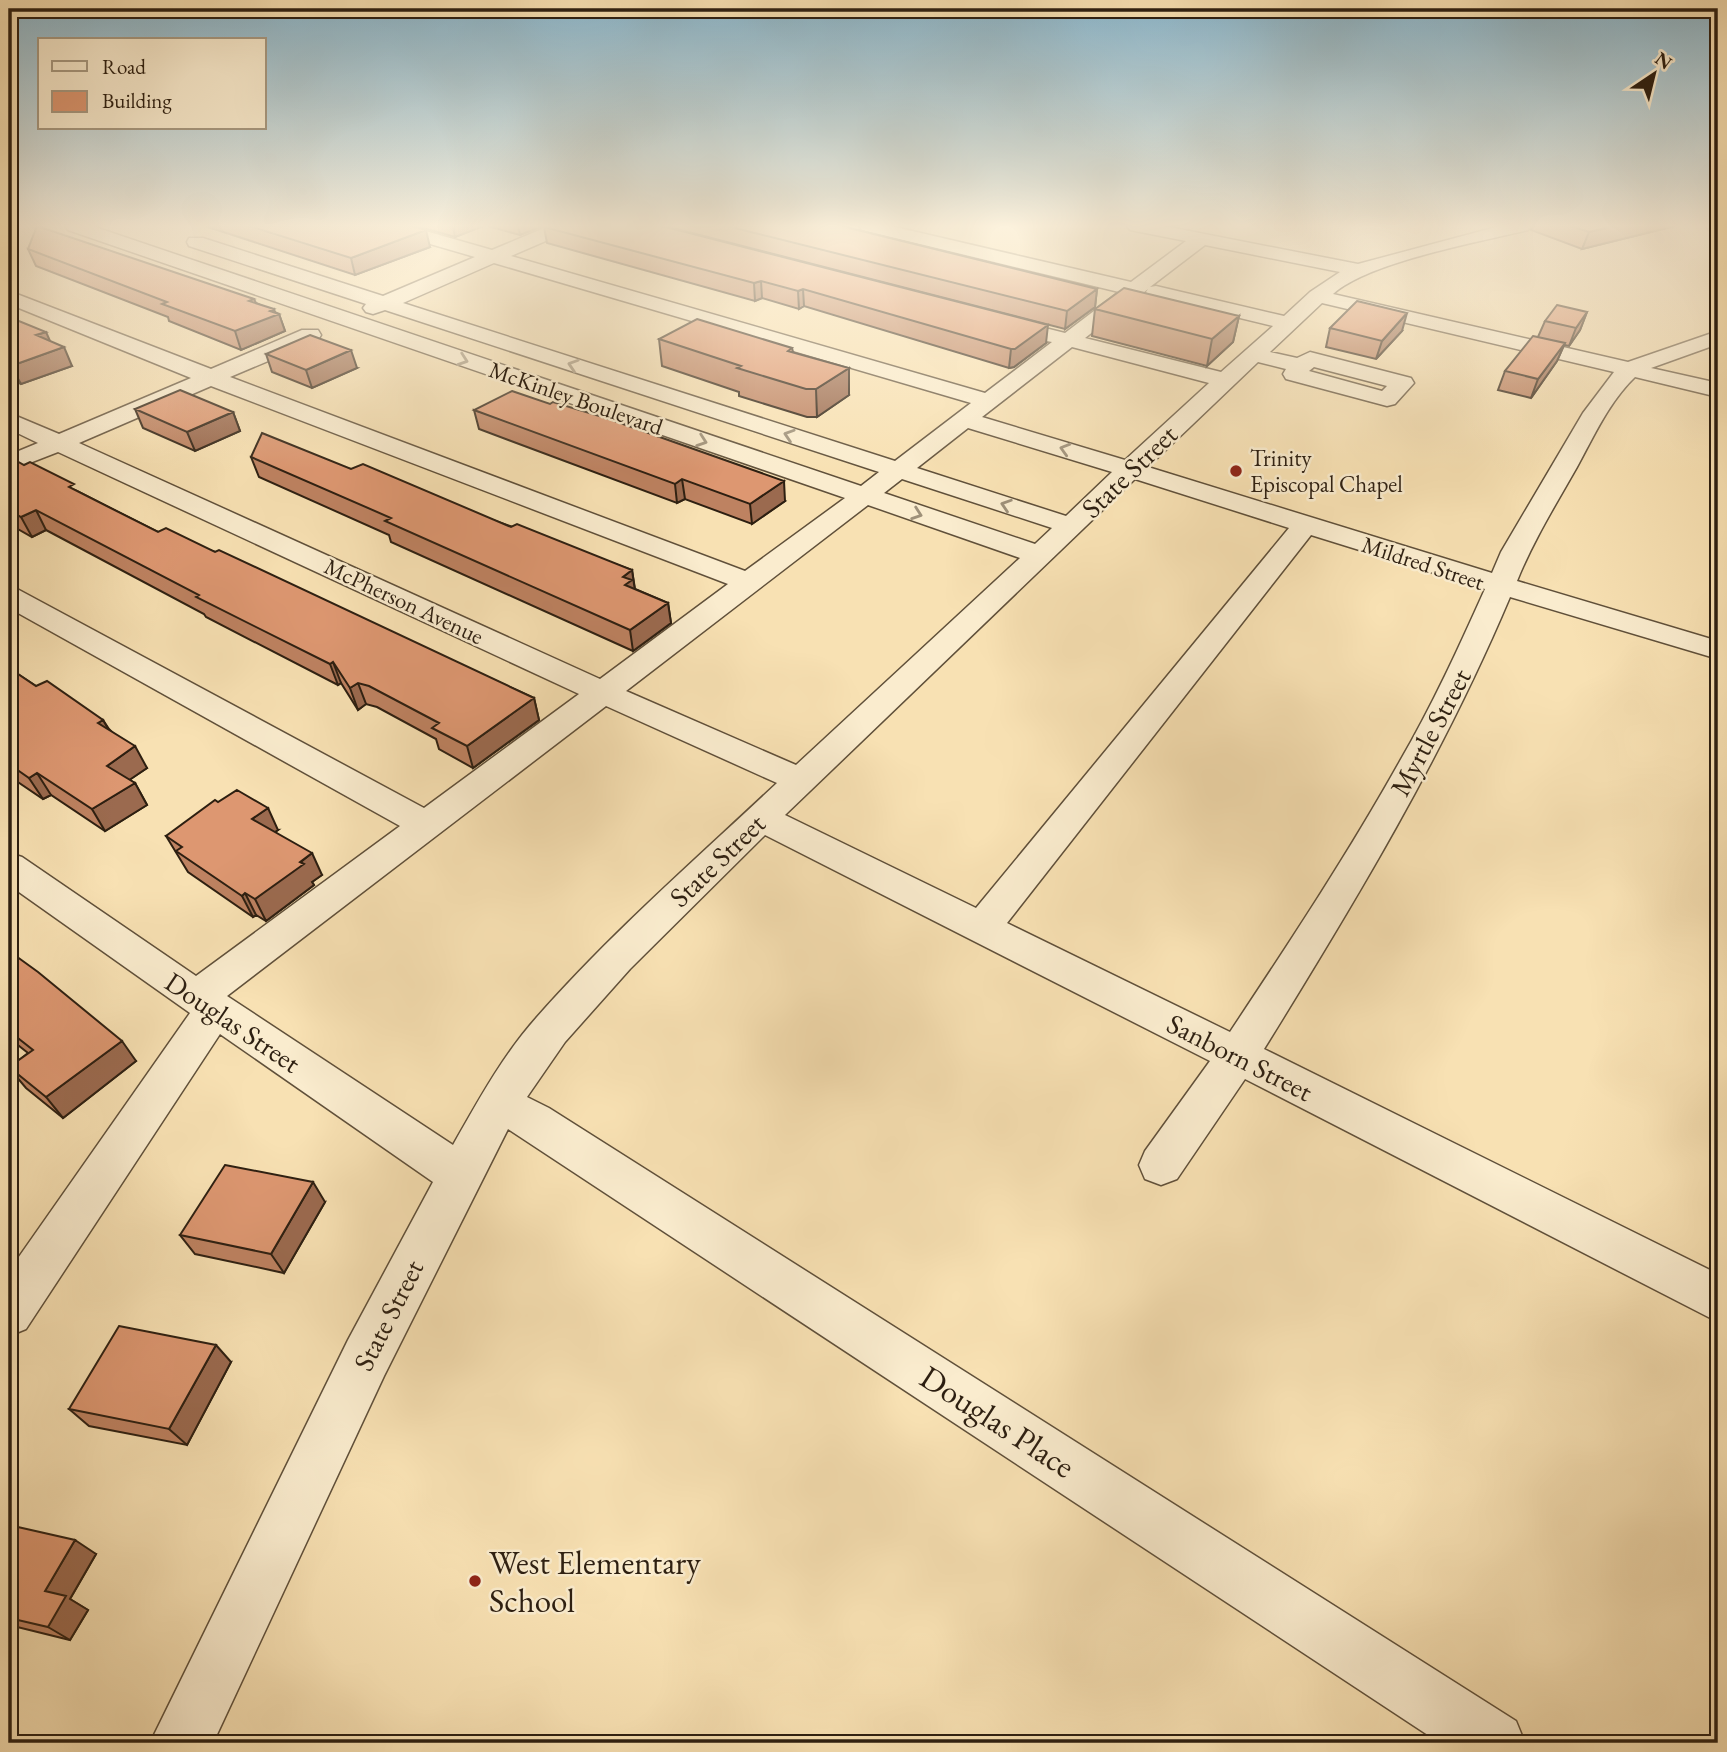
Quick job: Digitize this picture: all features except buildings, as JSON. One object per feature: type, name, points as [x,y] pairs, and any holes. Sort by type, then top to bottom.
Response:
[{"type":"street","points":[[36,308],[748,582]]},
{"type":"street","name":"McKinley Boulevard","points":[[311,308],[1039,555]]},
{"type":"street","points":[[9,464],[375,308]]},
{"type":"street","name":"McKinley Boulevard","points":[[396,308],[1071,526]]},
{"type":"street","points":[[668,308],[988,401]]},
{"type":"street","points":[[9,1312],[206,1003],[427,825],[601,691],[864,496],[1067,340],[1117,308]]},
{"type":"street","points":[[1221,308],[1286,323]]},
{"type":"street","name":"State Street","points":[[181,1743],[360,1371],[460,1175],[499,1103],[550,1030],[616,958],[761,818],[1303,308]]},
{"type":"street","points":[[1367,308],[1718,390]]},
{"type":"street","points":[[1028,330],[1224,380]]},
{"type":"street","name":"Myrtle Street","points":[[1161,1166],[1238,1055],[1339,897],[1418,760],[1472,651],[1515,552],[1595,413],[1616,383],[1630,370],[1647,361],[1718,337]]},
{"type":"street","points":[[1253,354],[1301,366]]},
{"type":"street","name":"Mildred Street","points":[[964,419],[1131,468],[1498,586],[1718,650]]},
{"type":"street","name":"McPherson Avenue","points":[[9,420],[801,780]]},
{"type":"street","points":[[982,928],[1305,525]]},
{"type":"street","name":"Sanborn Street","points":[[761,818],[1238,1055],[1718,1299]]},
{"type":"street","name":"Douglas Street","points":[[9,866],[460,1175]]},
{"type":"street","name":"Douglas Place","points":[[499,1103],[534,1121],[1494,1743]]},
{"type":"lane","points":[[9,596],[427,825]]},
{"type":"place","name":"Trinity Episcopal Chapel","points":[[1236,471]]},
{"type":"place","name":"West Elementary School","points":[[475,1581]]}]
